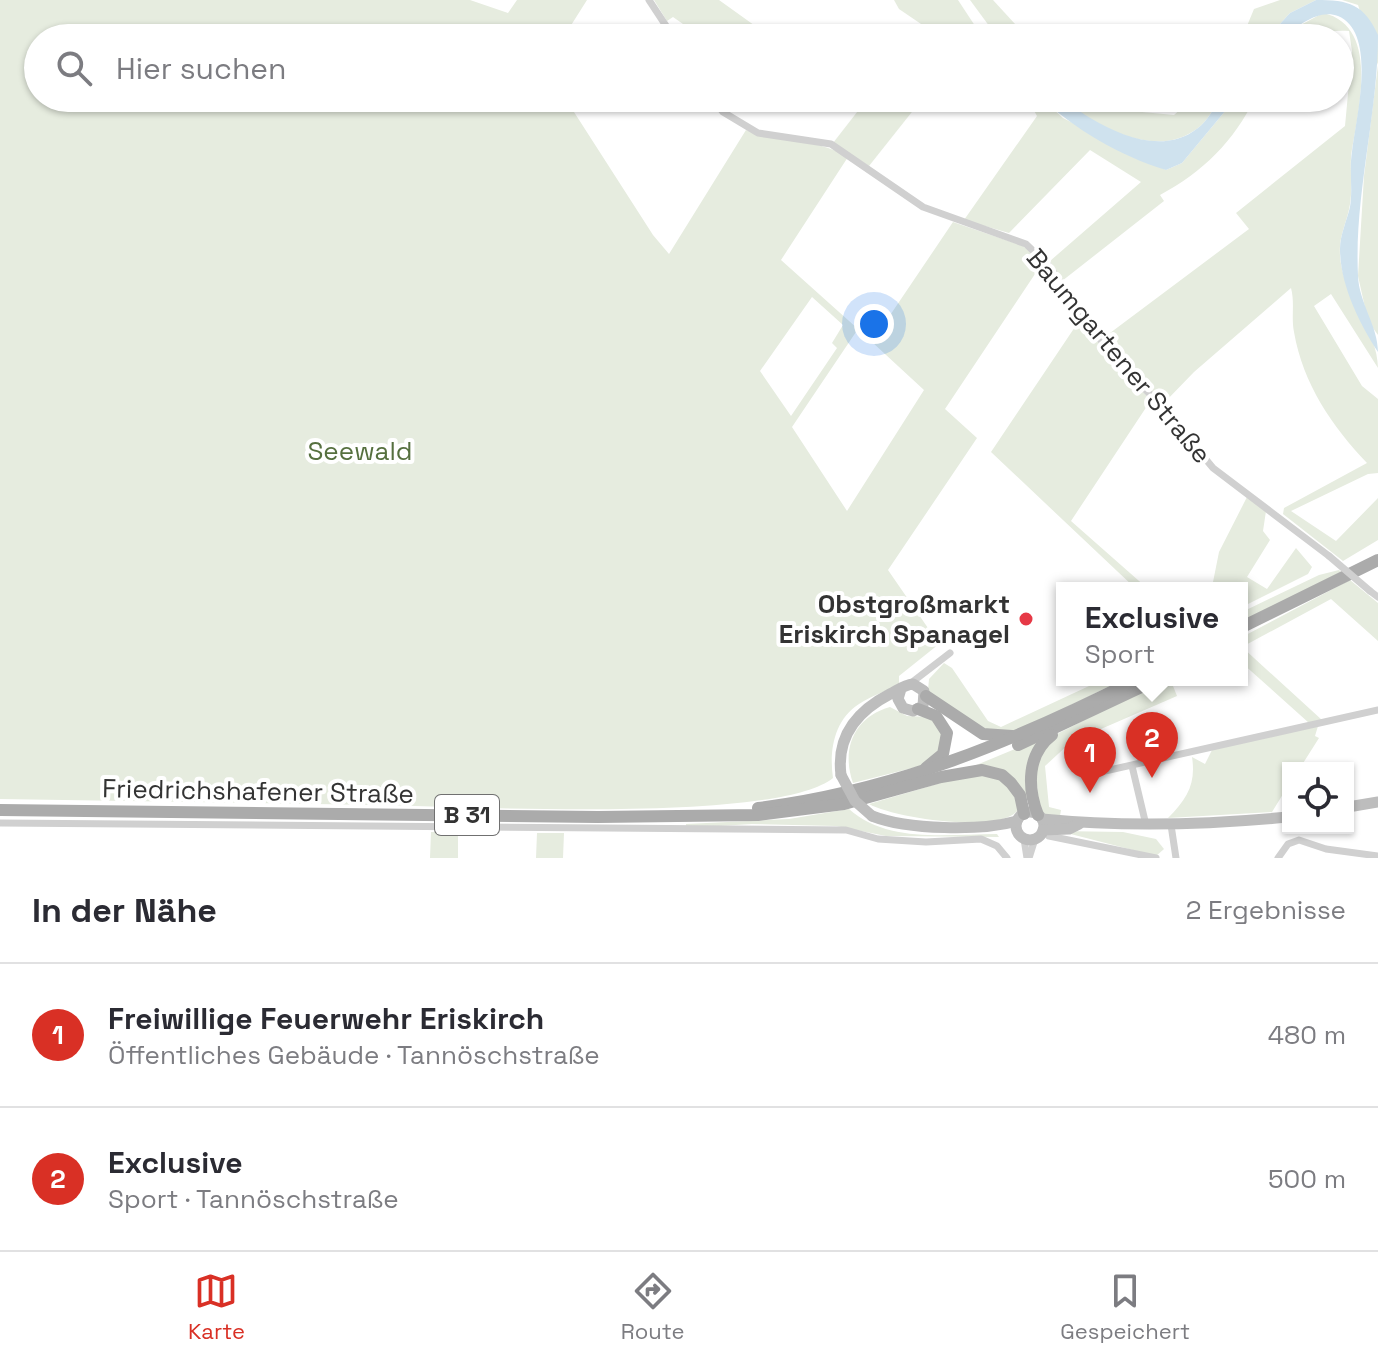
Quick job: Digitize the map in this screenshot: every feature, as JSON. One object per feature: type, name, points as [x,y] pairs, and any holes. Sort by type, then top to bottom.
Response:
[{"type":"main road","points":[[1248,624],[1378,560]]},
{"type":"main road","points":[[1248,630],[1278,611]]},
{"type":"main road","name":"B 31","points":[[707,816],[894,779],[978,754],[1122,686]]},
{"type":"main road","name":"B 31","points":[[707,816],[819,808],[941,777],[1079,718],[1144,686]]},
{"type":"main road","points":[[924,692],[991,736],[1011,736],[1037,726]]},
{"type":"main road","points":[[894,779],[931,766],[946,749],[945,725],[930,712],[918,709]]},
{"type":"main road","points":[[1032,827],[1031,779],[1035,753],[1048,738],[1079,718]]},
{"type":"main road","points":[[941,777],[982,770],[1002,775],[1020,795],[1032,827]]},
{"type":"main road","name":"Friedrichshafener Straße","points":[[0,810],[707,816]]},
{"type":"street","points":[[649,0],[665,24]]},
{"type":"street","name":"Baumgartener Straße","points":[[723,112],[758,133],[815,139],[831,144],[923,207],[1011,237],[1032,249],[1049,266],[1107,351],[1161,405],[1213,468],[1378,597]]},
{"type":"street","points":[[950,653],[906,686],[864,711],[843,741],[841,775],[855,801],[872,816],[894,823],[931,826],[1001,825],[1069,829],[1079,824],[1171,825],[1282,817]]},
{"type":"street","points":[[864,711],[889,704],[910,711],[918,709],[928,670]]},
{"type":"street","points":[[906,686],[924,692]]},
{"type":"street","points":[[901,706],[898,696],[906,686]]},
{"type":"street","points":[[1096,773],[1378,710]]},
{"type":"street","points":[[1132,766],[1146,825]]},
{"type":"street","points":[[1354,806],[1378,802]]},
{"type":"street","points":[[0,823],[846,830],[878,839],[926,842],[981,839],[997,846],[1007,858]]},
{"type":"street","points":[[1171,825],[1172,857]]},
{"type":"street","points":[[1028,858],[1032,827]]},
{"type":"street","points":[[1032,827],[1156,858]]},
{"type":"street","points":[[1278,858],[1288,844],[1299,840],[1326,849],[1378,856]]},
{"type":"green space","name":"Seewald","points":[[0,0],[470,0],[508,13],[517,0],[587,0],[572,24],[24,24],[24,112],[574,112],[653,235],[669,254],[746,130],[824,147],[848,157],[781,260],[858,329],[792,427],[847,511],[924,390],[872,342],[953,222],[1023,246],[1043,262],[945,409],[977,438],[888,570],[939,644],[899,676],[899,683],[859,704],[844,719],[833,747],[833,778],[800,792],[750,802],[686,807],[543,809],[0,799]],"holes":[[[812,297],[843,325],[832,343],[837,348],[791,416],[760,371]]]},
{"type":"green space","points":[[654,0],[719,0],[752,24],[683,24],[673,17],[667,21]]},
{"type":"green space","points":[[894,0],[958,0],[974,24],[921,24],[899,9]]},
{"type":"green space","points":[[970,0],[993,0],[1015,24],[988,24]]},
{"type":"green space","points":[[1280,0],[1316,0],[1290,13],[1280,24],[1248,24],[1254,9]]},
{"type":"green space","points":[[1342,0],[1378,0],[1378,65],[1358,5]]},
{"type":"green space","points":[[1323,13],[1344,24],[1302,24]]},
{"type":"green space","points":[[1354,38],[1361,69],[1361,89],[1351,156],[1350,204],[1340,246],[1341,263],[1351,294],[1372,338],[1378,368],[1331,294],[1314,306],[1362,386],[1378,399],[1378,473],[1368,474],[1291,511],[1336,541],[1378,498],[1378,540],[1343,561],[1283,514],[1284,508],[1367,463],[1331,419],[1304,369],[1294,332],[1291,288],[1194,372],[1164,403],[1125,368],[1102,339],[1249,229],[1236,213],[1345,126],[1346,112],[1354,112]]},
{"type":"green space","points":[[1378,65],[1378,335],[1368,321],[1358,276],[1364,176]]},
{"type":"green space","points":[[857,112],[912,112],[869,166],[833,143]]},
{"type":"green space","points":[[1035,112],[1056,112],[1166,170],[1182,163],[1224,112],[1248,112],[1227,142],[1203,166],[1160,195],[1164,201],[1062,281],[1050,261],[1141,182],[1090,150],[1009,233],[964,220],[1037,116]]},
{"type":"green space","points":[[1081,112],[1174,115],[1177,112],[1211,112],[1198,128],[1181,137],[1163,141],[1126,136]]},
{"type":"green space","points":[[1081,318],[1113,363],[1151,400],[1071,521],[1140,582],[1129,582],[991,452]]},
{"type":"green space","points":[[1247,497],[1266,511],[1263,531],[1270,540],[1247,577],[1267,589],[1296,548],[1312,567],[1308,574],[1248,604],[1248,582],[1213,582],[1219,552]]},
{"type":"green space","points":[[1341,572],[1248,618],[1248,609],[1319,575]]},
{"type":"green space","points":[[1350,580],[1378,603],[1378,641],[1331,599],[1248,644],[1248,634]]},
{"type":"green space","points":[[1248,652],[1322,720],[1309,723],[1248,668]]},
{"type":"green space","points":[[944,663],[952,668],[988,721],[1001,727],[1089,686],[1110,686],[1020,730],[996,735],[934,699],[928,690],[929,679]]},
{"type":"green space","points":[[1152,686],[1173,686],[1177,696],[1071,742],[1045,766],[1049,807],[1061,810],[1060,816],[1046,816],[1038,807],[1036,758],[1053,736]]},
{"type":"green space","points":[[890,707],[907,716],[931,717],[943,733],[943,746],[924,765],[853,783],[849,758],[854,736],[867,718]]},
{"type":"green space","points":[[1318,726],[1315,736],[1319,738],[1304,762],[1282,762],[1282,796],[1272,812],[1168,818],[1189,790],[1193,775],[1192,757],[1205,764],[1213,748]]},
{"type":"green space","points":[[1044,737],[1031,804],[1025,796],[974,766]]},
{"type":"green space","points":[[992,774],[1013,788],[1019,809],[1009,817],[971,823],[947,822],[901,814],[869,804],[961,777]]},
{"type":"green space","points":[[849,809],[882,828],[900,832],[919,835],[997,834],[999,837],[886,836],[836,826],[752,824],[686,828],[686,824],[789,819]]},
{"type":"green space","points":[[1059,831],[1123,832],[1156,839],[1164,849],[1156,856]]},
{"type":"green space","points":[[431,832],[458,832],[458,858],[430,858]]},
{"type":"green space","points":[[537,833],[564,833],[563,858],[536,858]]},
{"type":"water","points":[[1316,0],[1346,3],[1367,16],[1378,35],[1359,215],[1358,276],[1378,352],[1352,303],[1343,276],[1340,249],[1351,200],[1351,159],[1362,77],[1354,24],[1331,14],[1316,16],[1302,24],[1280,24],[1290,13]]},
{"type":"water","points":[[1058,112],[1081,112],[1130,137],[1158,141],[1185,136],[1201,125],[1211,112],[1224,112],[1182,163],[1166,170],[1099,141]]},
{"type":"place","name":"Obstgroßmarkt Eriskirch Spanagel","points":[[1026,619]]},
{"type":"place","name":"Exclusive","points":[[1152,778]]},
{"type":"place","name":"Freiwillige Feuerwehr Eriskirch","points":[[1090,793]]}]
